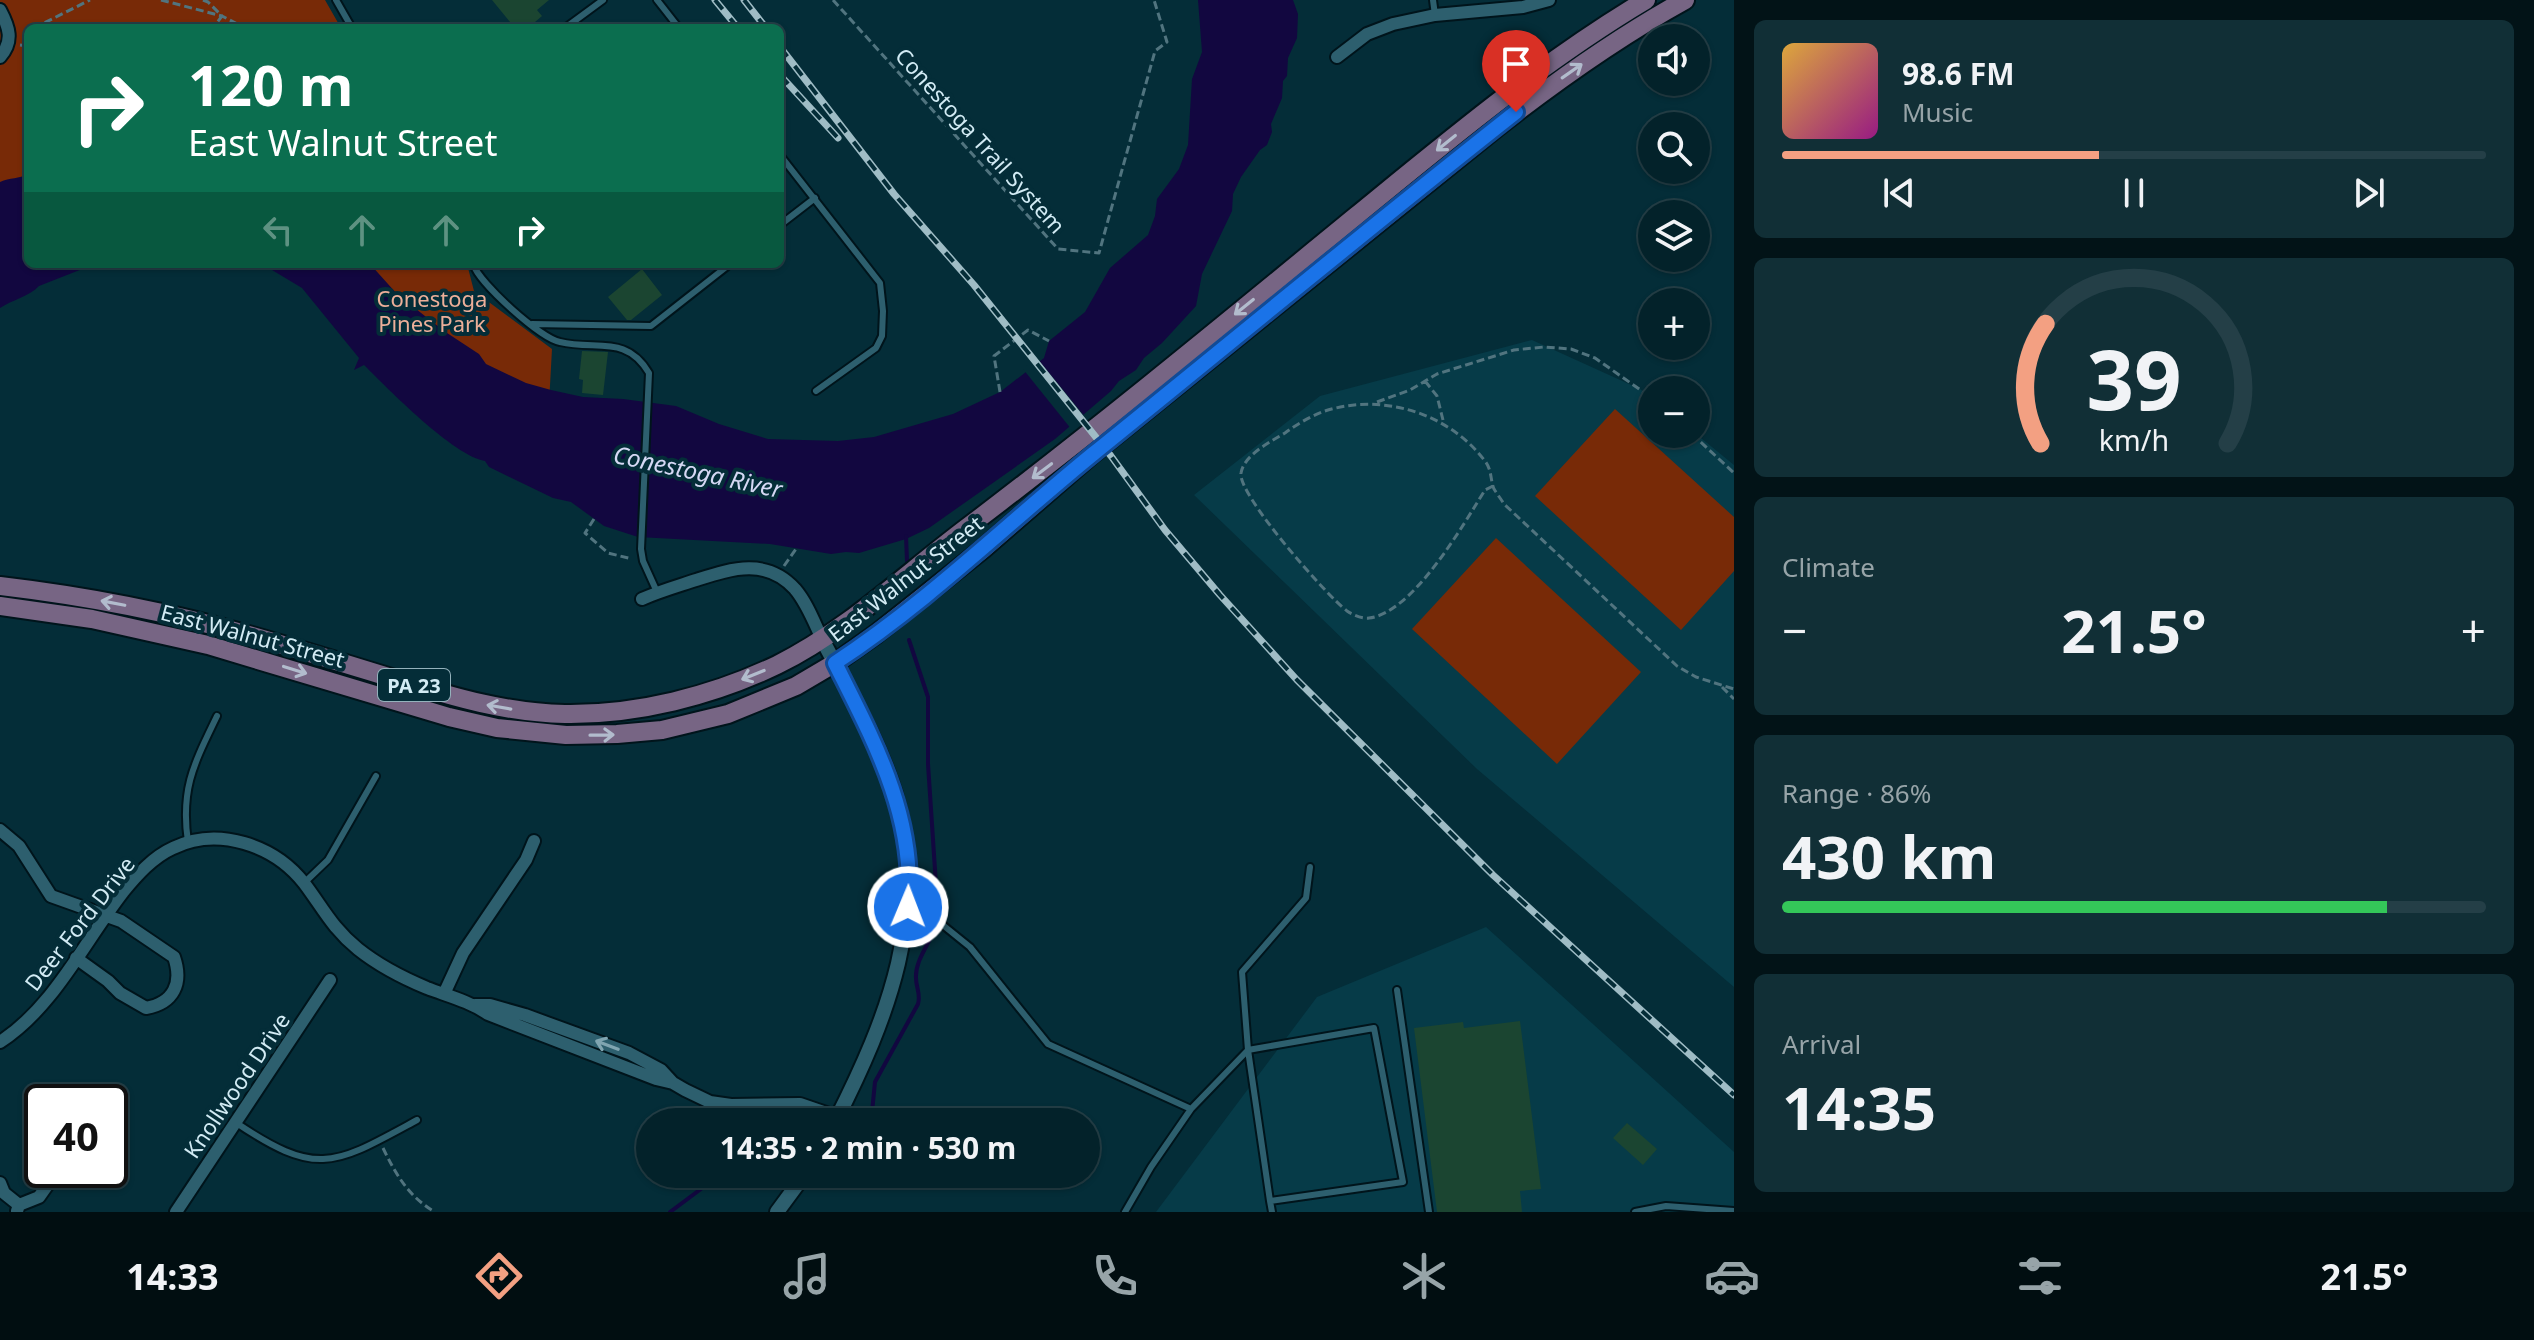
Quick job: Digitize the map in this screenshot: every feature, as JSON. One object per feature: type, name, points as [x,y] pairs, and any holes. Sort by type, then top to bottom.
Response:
[{"type":"main road","name":"East Walnut Street","points":[[0,586],[95,599],[174,616],[501,708],[546,713],[618,711],[692,696],[761,672],[822,639],[860,613],[1070,450],[1515,88],[1613,19],[1646,0]]},
{"type":"main road","name":"East Walnut Street","points":[[0,606],[92,619],[170,636],[245,655],[473,723],[542,733],[640,733],[700,722],[772,697],[835,663],[876,634],[1091,455],[1506,120],[1624,36],[1685,0]]},
{"type":"street","points":[[1337,57],[1367,34],[1393,24],[1435,15],[1523,7],[1549,0]]},
{"type":"street","points":[[0,10],[8,24],[10,36],[6,50],[0,57]]},
{"type":"street","points":[[642,599],[740,567],[778,575],[799,594],[873,740],[895,793],[906,847],[908,907],[888,1003],[842,1108]]},
{"type":"street","points":[[0,830],[19,846],[51,896],[121,921],[174,957],[179,977],[171,995],[156,1007],[146,1008],[138,1006],[76,958]]},
{"type":"street","name":"Deer Ford Drive","points":[[0,1042],[27,1022],[106,915],[147,866],[172,848],[188,842],[233,840],[254,846],[285,864],[304,883],[325,917],[358,949],[403,977],[475,1005],[488,1014],[721,1104],[800,1104],[809,1108]]},
{"type":"street","points":[[444,994],[463,953],[526,860],[534,841]]},
{"type":"street","name":"Knollwood Drive","points":[[176,1212],[330,980]]},
{"type":"street","points":[[0,1183],[4,1193],[18,1208],[39,1197],[45,1188]]},
{"type":"street","points":[[777,1212],[795,1188]]},
{"type":"lane","points":[[570,24],[603,0]]},
{"type":"lane","points":[[657,0],[676,24]]},
{"type":"lane","points":[[1433,0],[1435,15]]},
{"type":"lane","points":[[339,1],[350,24]]},
{"type":"lane","points":[[784,160],[880,283],[882,336],[876,348],[816,391]]},
{"type":"lane","points":[[784,222],[815,198]]},
{"type":"lane","points":[[475,268],[483,283],[556,341],[619,347],[632,352],[649,373],[642,538],[643,561],[657,592]]},
{"type":"lane","points":[[532,324],[651,326],[725,268]]},
{"type":"lane","points":[[188,842],[184,811],[190,774],[217,716]]},
{"type":"lane","points":[[304,883],[328,860],[376,776]]},
{"type":"lane","points":[[1272,1212],[1248,1050],[1242,972],[1299,909],[1306,898],[1310,867]]},
{"type":"lane","points":[[908,907],[923,909],[970,947],[1048,1044],[1191,1109]]},
{"type":"lane","points":[[1397,990],[1429,1212]]},
{"type":"lane","points":[[1125,1212],[1191,1109],[1248,1050],[1374,1028],[1403,1182],[1270,1201]]},
{"type":"lane","points":[[235,1122],[266,1143],[304,1159],[325,1159],[348,1155],[417,1120]]},
{"type":"lane","points":[[1635,1212],[1666,1206],[1734,1211]]},
{"type":"path","points":[[42,24],[90,0]]},
{"type":"path","points":[[161,0],[222,16],[237,24]]},
{"type":"path","points":[[203,0],[222,16]]},
{"type":"path","name":"Conestoga Trail System","points":[[833,0],[1058,249],[1099,253],[1155,51],[1167,42],[1154,0]]},
{"type":"path","points":[[216,24],[222,16]]},
{"type":"path","points":[[1000,392],[994,356],[1028,330],[1049,341]]},
{"type":"path","points":[[1374,404],[1410,390],[1437,374],[1514,350],[1544,347],[1571,349],[1595,358],[1638,388]]},
{"type":"path","points":[[1425,381],[1437,396],[1443,422]]},
{"type":"path","points":[[1493,486],[1485,490],[1441,559],[1396,606],[1367,619],[1350,613],[1294,557],[1241,482],[1241,472],[1252,456],[1298,424],[1319,413],[1342,407],[1374,404],[1405,409],[1443,422],[1472,445],[1488,464],[1493,475],[1493,486],[1504,504],[1677,666],[1696,677],[1734,688]]},
{"type":"path","points":[[1707,448],[1734,473]]},
{"type":"path","points":[[594,519],[585,533],[608,553],[643,561]]},
{"type":"path","points":[[778,575],[796,549]]},
{"type":"path","points":[[1719,685],[1734,699]]},
{"type":"path","points":[[380,1141],[392,1168],[408,1192],[435,1212]]},
{"type":"shaded area","points":[[1532,340],[1638,388],[1638,448],[1710,448],[1710,445],[1734,465],[1734,987],[1477,769],[1194,495],[1320,396]]},
{"type":"shaded area","points":[[1486,927],[1734,1152],[1734,1212],[1156,1212],[1317,997]]},
{"type":"green space","points":[[0,0],[325,0],[339,24],[24,24],[24,247],[0,255]]},
{"type":"green space","name":"Conestoga Pines Park","points":[[312,268],[468,268],[474,291],[552,349],[547,440]]},
{"type":"green space","points":[[1615,409],[1638,430],[1638,448],[1658,448],[1734,517],[1734,571],[1681,630],[1535,496]]},
{"type":"green space","points":[[1496,538],[1641,672],[1557,764],[1412,629]]},
{"type":"water","name":"Conestoga River","points":[[1198,0],[1293,0],[1298,14],[1297,38],[1288,58],[1287,76],[1271,124],[1272,132],[1267,145],[1241,177],[1233,194],[1232,211],[1202,274],[1196,306],[1136,370],[1119,381],[1055,439],[929,528],[906,539],[859,553],[831,554],[770,544],[638,537],[604,526],[571,502],[553,498],[456,447],[422,420],[364,365],[354,370],[359,358],[302,288],[269,268],[374,268],[397,294],[479,354],[486,364],[526,383],[551,390],[583,397],[676,406],[719,424],[768,439],[838,441],[874,437],[953,414],[1000,392],[1044,358],[1049,341],[1085,312],[1110,268],[1148,235],[1157,199],[1179,169],[1188,145],[1192,79],[1202,52]]},
{"type":"water","points":[[24,175],[24,268],[85,268],[39,286],[0,308],[0,182]]},
{"type":"pier","points":[[1037,358],[1086,418],[1072,430],[1023,369]]},
{"type":"building","points":[[492,0],[549,0],[537,10],[542,16],[533,24],[512,24]]},
{"type":"building","points":[[642,269],[662,295],[627,320],[608,297]]},
{"type":"building","points":[[582,351],[608,352],[603,395],[582,393],[583,380],[579,379]]},
{"type":"building","points":[[1520,1021],[1541,1189],[1520,1191],[1522,1212],[1437,1212],[1414,1028],[1463,1022],[1464,1028]]},
{"type":"building","points":[[1627,1123],[1657,1149],[1643,1165],[1613,1138]]},
{"type":"waterway","points":[[906,536],[907,561]]},
{"type":"waterway","points":[[909,640],[928,697],[928,764],[936,885]]},
{"type":"waterway","points":[[872,1108],[875,1082],[918,1004],[917,967],[932,935]]},
{"type":"waterway","points":[[670,1212],[702,1188]]},
{"type":"railway","points":[[715,0],[735,24]]},
{"type":"railway","points":[[744,0],[763,24]]},
{"type":"railway","points":[[784,52],[894,194],[974,285],[1111,456],[1165,530],[1297,680],[1493,875],[1734,1095]]},
{"type":"railway","points":[[784,79],[838,138]]},
{"type":"route","points":[[908,907],[909,870],[895,793],[835,663],[859,648],[962,566],[1091,455],[1516,112]]}]
